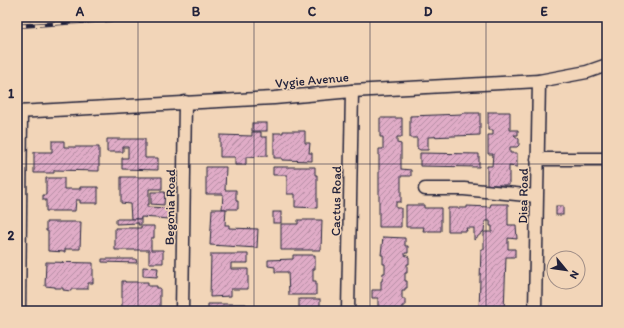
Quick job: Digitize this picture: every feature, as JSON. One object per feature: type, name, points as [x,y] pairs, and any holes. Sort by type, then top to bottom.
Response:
[{"type":"street","name":"Vygie Avenue","points":[[19,112],[540,81],[587,72],[607,65]]},
{"type":"street","name":"Disa Road","points":[[535,311],[536,196],[540,81]]},
{"type":"street","name":"Cactus Road","points":[[348,311],[352,91]]},
{"type":"street","name":"Begonia Road","points":[[182,311],[185,102]]},
{"type":"street","points":[[19,112],[19,311]]},
{"type":"street","points":[[537,159],[607,159]]},
{"type":"street","points":[[425,189],[464,189],[536,196]]},
{"type":"building","points":[[488,112],[510,112],[510,130],[518,130],[518,135],[514,135],[519,139],[519,145],[517,147],[510,147],[510,153],[517,153],[517,167],[509,166],[509,185],[487,185],[487,166],[492,166],[493,154],[488,154],[488,135],[493,135],[493,130],[488,130]]},
{"type":"building","points":[[480,113],[480,135],[428,137],[428,150],[420,150],[417,148],[417,138],[410,138],[410,116]]},
{"type":"building","points":[[380,118],[402,118],[402,137],[397,137],[397,143],[401,144],[401,169],[411,170],[411,176],[401,176],[401,202],[396,202],[396,208],[401,208],[401,227],[379,227],[379,149],[383,149],[383,137],[380,137]]},
{"type":"building","points":[[252,123],[267,123],[267,131],[252,131]]},
{"type":"building","points":[[283,131],[305,131],[305,143],[310,143],[309,153],[312,153],[312,161],[282,160],[282,158],[274,158],[274,133],[283,133]]},
{"type":"building","points":[[252,132],[261,132],[261,137],[267,137],[267,156],[246,157],[246,165],[235,165],[235,157],[220,157],[220,135],[252,136]]},
{"type":"building","points":[[107,139],[145,139],[145,158],[158,158],[158,170],[122,169],[122,158],[128,158],[128,147],[123,147],[123,152],[107,152]]},
{"type":"building","points":[[52,141],[64,141],[64,147],[99,147],[99,171],[54,170],[54,173],[34,173],[34,152],[52,152]]},
{"type":"building","points":[[420,153],[479,154],[479,167],[420,166]]},
{"type":"building","points":[[206,167],[226,167],[225,190],[236,190],[238,209],[222,209],[223,194],[206,194]]},
{"type":"building","points":[[273,167],[315,167],[315,175],[317,175],[317,208],[295,207],[295,194],[287,194],[287,175],[273,175]]},
{"type":"building","points":[[121,177],[162,177],[162,189],[149,189],[149,204],[147,204],[147,207],[170,208],[170,219],[141,217],[141,219],[131,219],[130,204],[121,203]]},
{"type":"building","points":[[46,178],[64,178],[64,189],[98,187],[98,203],[80,203],[80,200],[76,200],[75,211],[46,211],[46,200],[43,200],[43,195],[46,195]]},
{"type":"building","points":[[151,192],[165,192],[164,205],[151,204]]},
{"type":"building","points":[[491,204],[508,204],[508,225],[516,225],[517,239],[508,238],[508,249],[515,249],[515,257],[506,257],[504,311],[479,311],[481,249],[484,249],[484,232],[492,232],[490,221],[485,221],[484,231],[474,240],[474,228],[466,228],[467,231],[448,231],[448,208],[467,208],[467,206],[490,207]]},
{"type":"building","points":[[406,205],[424,205],[424,208],[441,208],[441,231],[423,231],[424,227],[406,227]]},
{"type":"building","points":[[556,206],[563,206],[563,215],[556,215]]},
{"type":"building","points":[[212,209],[226,209],[225,225],[229,225],[229,228],[258,229],[257,248],[210,245]]},
{"type":"building","points":[[273,212],[281,212],[281,223],[273,223]]},
{"type":"building","points":[[116,219],[141,219],[141,225],[138,225],[139,223],[116,224]]},
{"type":"building","points":[[298,220],[322,220],[321,250],[281,250],[281,224],[298,224]]},
{"type":"building","points":[[46,222],[81,222],[80,249],[65,249],[65,252],[48,251],[48,231],[46,231]]},
{"type":"building","points":[[141,226],[154,226],[154,238],[151,238],[151,250],[163,250],[163,263],[149,263],[149,250],[115,250],[115,228],[141,228]]},
{"type":"building","points":[[383,237],[405,238],[405,246],[408,246],[408,253],[405,253],[405,255],[409,257],[407,273],[405,273],[407,288],[402,290],[402,299],[405,299],[405,306],[402,306],[402,310],[405,311],[378,311],[378,298],[372,298],[372,290],[381,290],[381,281],[383,273],[385,273],[383,255],[381,255]]},
{"type":"building","points":[[211,254],[248,254],[248,263],[231,263],[231,269],[248,269],[248,289],[231,289],[231,296],[210,297]]},
{"type":"building","points":[[293,255],[315,255],[313,281],[316,281],[316,295],[289,295],[288,272],[275,272],[275,267],[268,266],[268,260],[293,259]]},
{"type":"building","points":[[102,259],[136,259],[137,263],[102,262]]},
{"type":"building","points":[[46,262],[93,263],[93,283],[88,283],[88,289],[71,289],[71,291],[63,290],[63,288],[45,286]]},
{"type":"building","points":[[143,267],[158,268],[157,277],[143,276]]},
{"type":"building","points":[[122,281],[148,282],[148,286],[157,286],[157,288],[160,288],[160,308],[122,308]]},
{"type":"building","points":[[299,299],[320,299],[320,311],[299,311]]},
{"type":"building","points":[[208,304],[246,304],[246,306],[248,306],[248,311],[208,311]]},
{"type":"railway","points":[[17,18],[27,17]]},
{"type":"railway","points":[[17,26],[151,17]]}]
